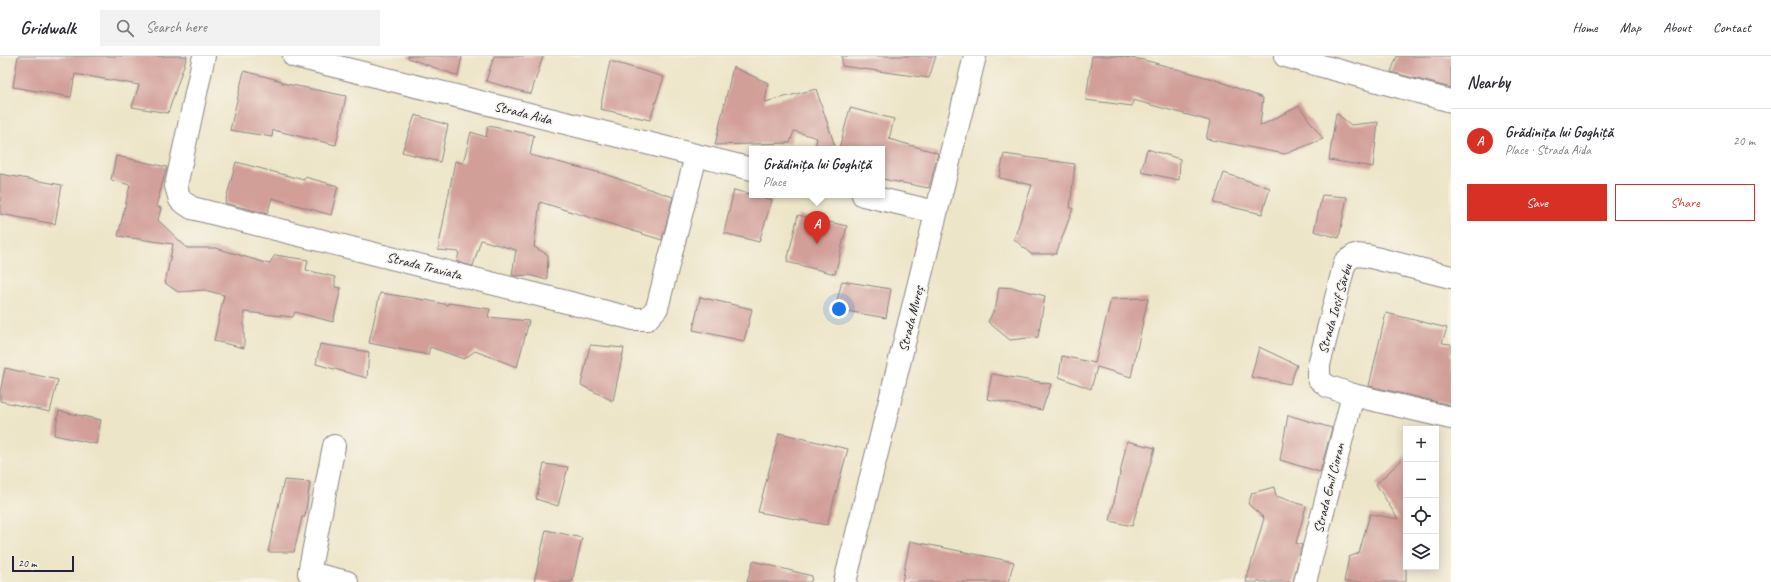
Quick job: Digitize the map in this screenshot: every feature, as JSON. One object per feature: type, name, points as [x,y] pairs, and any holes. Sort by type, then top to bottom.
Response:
[{"type":"street","name":"Strada Traviata","points":[[204,56],[176,186],[180,200],[192,208],[634,319],[647,319],[657,308],[696,156]]},
{"type":"street","name":"Strada Aida","points":[[294,56],[749,168]]},
{"type":"street","name":"Strada Mureș","points":[[845,582],[975,56]]},
{"type":"street","points":[[1285,56],[1451,102]]},
{"type":"street","points":[[876,198],[936,212]]},
{"type":"street","name":"Strada Iosif Sârbu","points":[[1353,395],[1327,386],[1319,379],[1319,365],[1345,262],[1355,255],[1367,256],[1451,277]]},
{"type":"street","points":[[1353,395],[1451,418]]},
{"type":"street","name":"Strada Emil Cioran","points":[[1306,582],[1353,395]]},
{"type":"street","points":[[334,446],[309,573],[347,582]]},
{"type":"building","points":[[18,56],[187,56],[168,113],[132,107],[139,85],[75,74],[71,97],[13,87]]},
{"type":"building","points":[[408,56],[462,56],[458,76],[408,58]]},
{"type":"building","points":[[494,56],[543,56],[531,94],[486,81]]},
{"type":"building","points":[[842,56],[936,56],[929,78],[842,66]]},
{"type":"building","points":[[1092,56],[1118,56],[1144,60],[1213,79],[1263,98],[1260,126],[1299,106],[1323,139],[1285,154],[1206,139],[1210,121],[1133,100],[1132,106],[1086,100]]},
{"type":"building","points":[[1397,56],[1451,56],[1451,88],[1391,72]]},
{"type":"building","points":[[610,61],[664,77],[650,120],[600,109]]},
{"type":"building","points":[[733,67],[768,83],[765,102],[816,89],[835,146],[816,146],[817,138],[794,131],[790,143],[715,145]]},
{"type":"building","points":[[244,71],[282,81],[282,83],[346,96],[336,145],[273,130],[272,137],[230,130]]},
{"type":"building","points":[[850,108],[894,119],[889,139],[938,153],[929,188],[885,180],[885,146],[840,146]]},
{"type":"building","points":[[1336,113],[1351,125],[1378,122],[1373,167],[1329,160]]},
{"type":"building","points":[[415,115],[448,125],[440,162],[402,152]]},
{"type":"building","points":[[488,126],[534,135],[530,155],[601,173],[673,197],[662,240],[540,202],[534,247],[548,255],[547,280],[529,275],[512,275],[516,250],[481,240],[473,266],[457,262],[459,252],[438,250],[455,161],[463,163],[471,132],[486,137]]},
{"type":"building","points":[[1147,149],[1180,159],[1179,180],[1141,172]]},
{"type":"building","points":[[1004,154],[1075,164],[1070,208],[1073,208],[1056,254],[1031,254],[1014,239],[1032,185],[999,178]]},
{"type":"building","points":[[116,156],[167,167],[156,206],[161,208],[158,220],[187,248],[216,248],[269,264],[275,255],[308,260],[306,270],[335,277],[335,287],[341,288],[333,322],[295,312],[293,317],[244,312],[244,348],[214,341],[224,295],[204,290],[178,292],[165,283],[173,244],[118,236],[130,185],[111,180]]},
{"type":"building","points":[[236,162],[304,180],[305,177],[338,186],[331,215],[272,198],[267,214],[225,203]]},
{"type":"building","points":[[1224,173],[1270,188],[1262,214],[1214,203]]},
{"type":"building","points":[[0,174],[62,185],[55,224],[0,214]]},
{"type":"building","points":[[734,190],[749,194],[749,198],[764,198],[772,200],[759,242],[724,233]]},
{"type":"building","points":[[1322,195],[1347,197],[1339,238],[1314,231]]},
{"type":"building","points":[[798,215],[847,226],[835,274],[787,262]]},
{"type":"building","points":[[842,281],[891,289],[886,318],[835,309]]},
{"type":"building","points":[[999,287],[1015,288],[1045,296],[1038,337],[1010,340],[988,322],[996,306]]},
{"type":"building","points":[[380,293],[448,305],[448,303],[490,309],[488,317],[529,321],[517,367],[475,351],[464,359],[430,347],[428,355],[369,343]]},
{"type":"building","points":[[700,297],[752,309],[744,341],[693,330]]},
{"type":"building","points":[[1148,298],[1131,377],[1097,367],[1091,389],[1059,377],[1062,356],[1095,363],[1111,299]]},
{"type":"building","points":[[1386,313],[1447,328],[1442,343],[1451,344],[1451,405],[1369,386]]},
{"type":"building","points":[[320,344],[369,352],[367,378],[316,364]]},
{"type":"building","points":[[590,345],[624,348],[613,401],[581,385]]},
{"type":"building","points":[[1259,347],[1297,365],[1290,384],[1251,377]]},
{"type":"building","points":[[5,368],[58,380],[50,412],[0,401],[0,392]]},
{"type":"building","points":[[992,374],[1051,384],[1042,410],[987,399]]},
{"type":"building","points":[[59,411],[101,420],[96,444],[54,435]]},
{"type":"building","points":[[1288,415],[1332,428],[1320,472],[1280,460]]},
{"type":"building","points":[[779,433],[848,449],[827,525],[758,512]]},
{"type":"building","points":[[1127,441],[1155,448],[1132,526],[1110,521]]},
{"type":"building","points":[[1403,459],[1403,570],[1406,570],[1406,582],[1344,582],[1349,557],[1359,553],[1370,514],[1398,519],[1376,484]]},
{"type":"building","points":[[544,464],[568,467],[558,506],[536,499]]},
{"type":"building","points":[[284,480],[310,482],[305,517],[302,517],[294,552],[268,552]]},
{"type":"building","points":[[1274,487],[1276,496],[1306,506],[1296,543],[1302,545],[1293,582],[1246,582],[1264,518],[1248,504],[1252,493]]},
{"type":"building","points":[[546,530],[582,538],[572,582],[534,582]]},
{"type":"building","points":[[910,541],[1014,562],[1008,582],[902,582]]},
{"type":"building","points":[[753,561],[812,576],[811,582],[747,582]]},
{"type":"place","name":"Grădinița lui Goghiță","points":[[817,244]]}]
